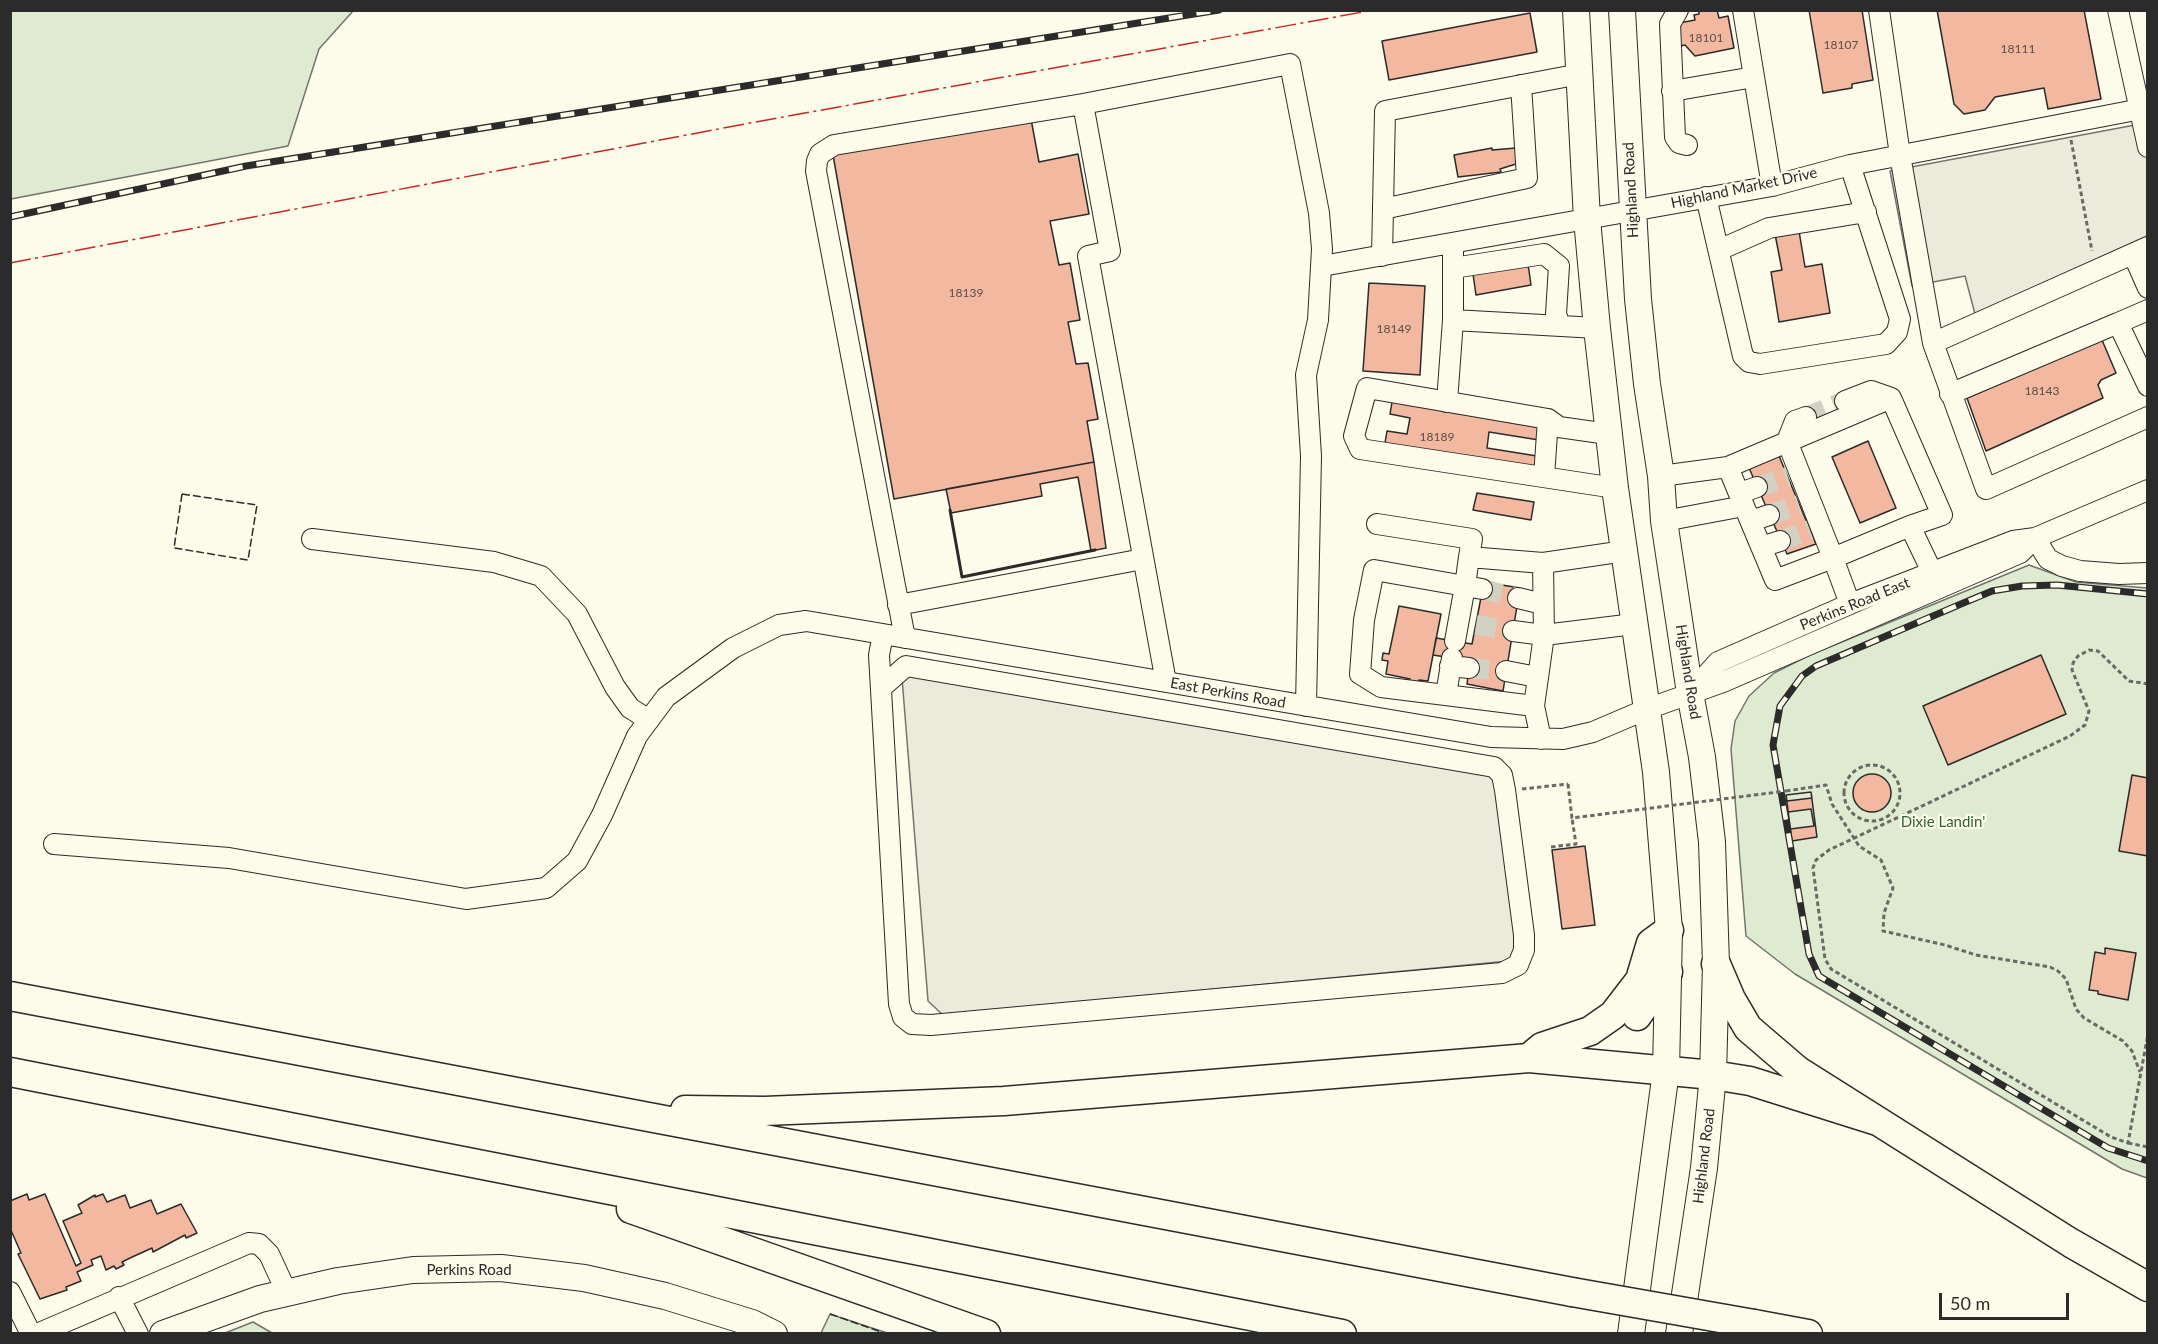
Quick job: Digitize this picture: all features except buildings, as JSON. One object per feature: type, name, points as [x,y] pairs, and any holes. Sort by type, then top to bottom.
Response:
[{"type":"highway","points":[[1529,1058],[1542,1047],[1590,1031],[1613,1015],[1640,980],[1651,943],[1668,930]]},
{"type":"highway","points":[[1716,964],[1731,999],[1748,1028],[1797,1070],[2071,1243],[2148,1287]]},
{"type":"highway","points":[[1563,1061],[1599,1047],[1628,1026],[1647,1005],[1668,972]]},
{"type":"highway","points":[[10,996],[1572,1292],[1808,1334]]},
{"type":"highway","points":[[569,1102],[682,1110],[765,1111],[1004,1101],[1529,1058],[1713,1075],[1750,1081],[1876,1121]]},
{"type":"highway","points":[[10,1072],[1342,1334]]},
{"type":"highway","points":[[538,1176],[986,1334]]},
{"type":"main road","points":[[1576,10],[1587,219],[1597,328],[1615,488],[1658,795],[1668,930],[1666,1071],[1631,1334]]},
{"type":"main road","name":"Highland Road","points":[[1622,10],[1632,211],[1646,373],[1661,476],[1664,521],[1702,757],[1712,842],[1716,964],[1713,1075],[1704,1168],[1679,1334]]},
{"type":"main road","name":"Perkins Road","points":[[164,1334],[260,1299],[338,1281],[413,1270],[501,1268],[584,1278],[665,1296],[752,1323],[774,1334]]},
{"type":"street","points":[[1678,10],[1670,24],[1675,137],[1679,143],[1687,145]]},
{"type":"street","points":[[1743,10],[1772,186]]},
{"type":"street","points":[[1879,10],[1899,155],[1934,343],[1950,394],[1986,489],[2148,417]]},
{"type":"street","points":[[2118,10],[2148,147]]},
{"type":"street","points":[[905,638],[816,171],[820,154],[834,145],[1083,104],[1290,64],[1319,213],[1322,266],[1318,320],[1306,382],[1311,456],[1306,706]]},
{"type":"street","points":[[1382,256],[1385,111],[1580,74]]},
{"type":"street","points":[[1672,91],[1754,76]]},
{"type":"street","points":[[1383,209],[1527,178],[1521,85]]},
{"type":"street","points":[[1083,104],[1110,252],[1088,256],[1166,682]]},
{"type":"street","name":"Highland Market Drive","points":[[1322,266],[1772,186],[1850,165],[2141,109]]},
{"type":"street","points":[[1706,197],[1743,356],[1749,362],[1760,364],[1886,344],[1897,332],[1900,319],[1850,165]]},
{"type":"street","points":[[1719,250],[1769,228],[1866,212]]},
{"type":"street","points":[[1447,402],[1453,320],[1453,243]]},
{"type":"street","points":[[1934,343],[2140,250],[2148,288]]},
{"type":"street","points":[[1453,268],[1544,254],[1559,266],[1556,314],[1560,326]]},
{"type":"street","points":[[1950,394],[2148,310]]},
{"type":"street","points":[[1453,320],[1597,328]]},
{"type":"street","points":[[2118,323],[2148,386]]},
{"type":"street","points":[[1608,434],[1559,428],[1548,419],[1367,388],[1354,436],[1360,449],[1615,488]]},
{"type":"street","points":[[1728,467],[1752,504],[1761,547],[1775,580],[1942,515],[1891,398],[1871,391],[1845,401]]},
{"type":"street","points":[[1661,476],[1728,467],[1891,398]]},
{"type":"street","points":[[1806,417],[1795,421],[1788,441],[1794,475],[1816,528],[1833,558],[1850,604]]},
{"type":"street","points":[[1544,477],[1548,419]]},
{"type":"street","name":"Perkins Road East","points":[[1690,693],[1718,662],[1850,604],[2013,542],[2034,538],[2148,490]]},
{"type":"street","points":[[1664,521],[1752,504]]},
{"type":"street","points":[[1377,524],[1472,539],[1469,557],[1473,588],[1460,647],[1446,695]]},
{"type":"street","points":[[1911,526],[1932,572]]},
{"type":"street","points":[[2034,538],[2048,559],[2062,566],[2080,571],[2119,574],[2148,573]]},
{"type":"street","name":"Perkins Road East","points":[[1647,709],[1723,682],[2020,553],[2034,538]]},
{"type":"street","points":[[312,539],[494,562],[542,576],[577,614],[615,687],[630,708],[649,720]]},
{"type":"street","points":[[1761,547],[1780,541]]},
{"type":"street","points":[[1469,557],[1542,563],[1625,551]]},
{"type":"street","points":[[898,605],[1143,559]]},
{"type":"street","points":[[1541,739],[1534,706],[1544,635],[1542,563]]},
{"type":"street","points":[[1473,588],[1374,570],[1364,620],[1360,674],[1381,687],[1534,706]]},
{"type":"street","points":[[1518,598],[1543,604]]},
{"type":"street","name":"East Perkins Road","points":[[54,844],[229,858],[466,899],[546,888],[577,861],[602,815],[637,736],[666,697],[733,648],[779,625],[806,621],[1491,737],[1563,739],[1593,732],[1647,709]]},
{"type":"street","points":[[1513,631],[1544,635],[1634,624]]},
{"type":"street","points":[[881,688],[906,666],[1494,767],[1502,775],[1505,790],[1524,935],[1524,950],[1518,965],[1502,973],[932,1025],[912,1024],[903,1017],[899,1004],[879,655],[883,634]]},
{"type":"street","points":[[1506,671],[1537,677]]},
{"type":"street","points":[[37,1334],[249,1243],[259,1244],[269,1254],[287,1293]]},
{"type":"street","points":[[10,1292],[31,1334]]},
{"type":"street","points":[[119,1297],[138,1334]]},
{"type":"path","points":[[2070,132],[2095,271]]},
{"type":"path","points":[[2148,684],[2129,681],[2098,651],[2089,650],[2078,656],[2073,663],[2072,670],[2090,711],[2085,725],[2070,736],[1853,837],[1816,860],[1813,868],[1825,959],[1831,969],[2111,1137],[2148,1147]]},
{"type":"path","points":[[1871,765],[1888,771],[1899,786],[1898,804],[1893,812],[1882,819],[1868,821],[1859,818],[1847,806],[1844,797],[1848,779],[1862,767],[1871,765]]},
{"type":"path","points":[[1505,790],[1568,784],[1576,844],[1551,847]]},
{"type":"path","points":[[1572,818],[1826,785],[1832,804],[1853,837],[1859,846],[1881,860],[1893,888],[1884,913],[1883,931],[1945,945],[1976,955],[2050,967],[2058,971],[2066,979],[2076,1009],[2084,1018],[2123,1041],[2132,1051],[2140,1074]]},
{"type":"path","points":[[1882,819],[1884,824]]},
{"type":"path","points":[[2128,1143],[2148,1034]]},
{"type":"green space","points":[[11,10],[353,11],[319,49],[288,146],[11,199]]},
{"type":"green space","name":"Dixie Landin'","points":[[2029,565],[2076,582],[2147,588],[2147,1178],[2122,1169],[1795,974],[1746,936],[1731,749],[1735,721],[1749,696],[1774,673],[1810,655]]},
{"type":"green space","points":[[830,1314],[887,1333],[821,1333]]},
{"type":"green space","points":[[253,1322],[272,1333],[225,1333]]},
{"type":"shaded area","points":[[2147,114],[2147,236],[1975,314],[1965,276],[1912,286],[1890,171],[2135,125]]},
{"type":"shaded area","points":[[910,670],[1486,768],[1495,778],[1518,944],[1509,961],[943,1015],[928,1001],[902,678]]},
{"type":"tunnel","points":[[1806,417],[1845,401]]},
{"type":"tunnel","points":[[1757,487],[1788,477]]},
{"type":"tunnel","points":[[1769,515],[1799,505]]},
{"type":"tunnel","points":[[1780,541],[1810,530]]},
{"type":"tunnel","points":[[1482,589],[1518,598]]},
{"type":"tunnel","points":[[1476,625],[1513,631]]},
{"type":"tunnel","points":[[1469,668],[1506,671]]},
{"type":"railway","points":[[10,217],[246,166],[1219,10]]},
{"type":"railway","points":[[2148,594],[2057,585],[2022,586],[1992,591],[1816,666],[1802,676],[1780,706],[1773,745],[1809,954],[1819,976],[2108,1148],[2148,1161]]},
{"type":"fence","points":[[182,494],[257,505],[248,560],[174,548],[182,494]]},
{"type":"fence","points":[[830,1314],[887,1334]]},
{"type":"wall","points":[[950,510],[962,577],[1095,550]]},
{"type":"power","points":[[10,263],[750,123],[1374,10]]}]
